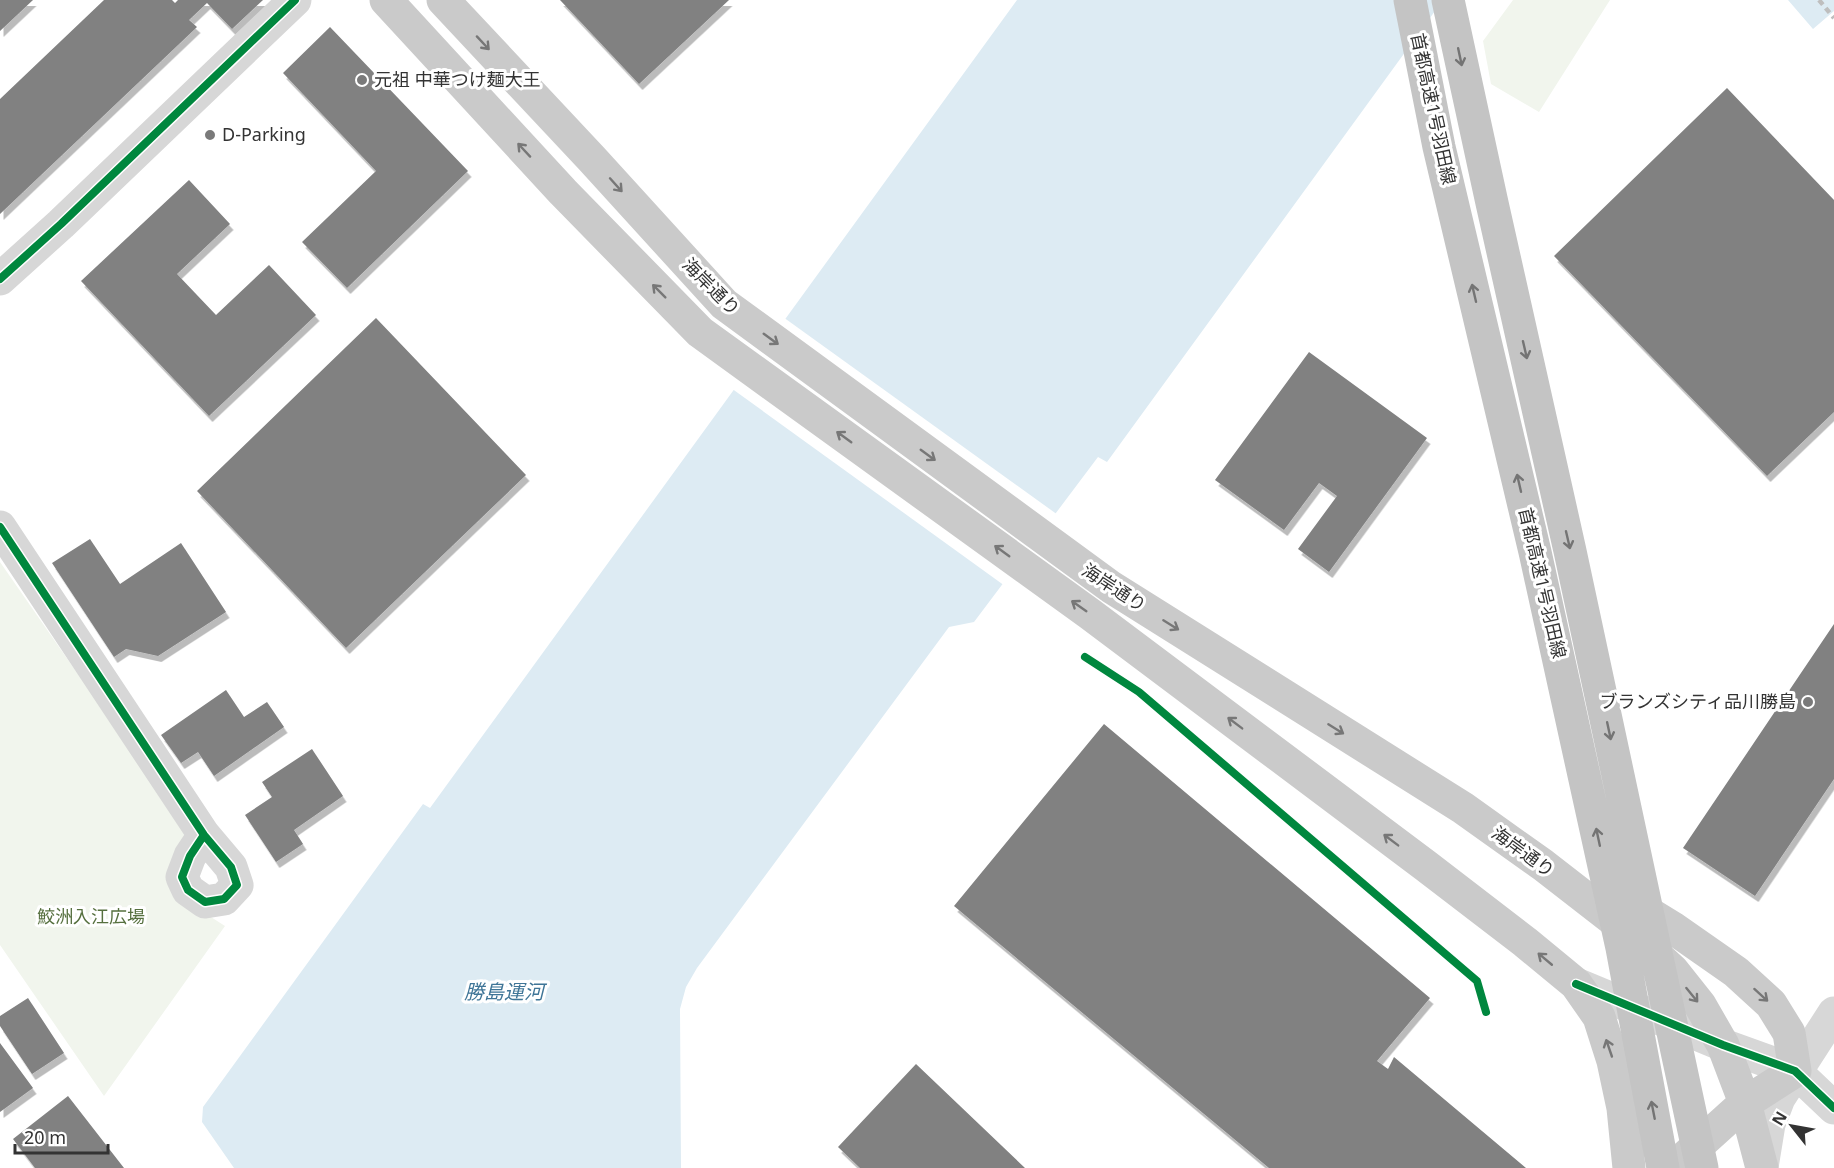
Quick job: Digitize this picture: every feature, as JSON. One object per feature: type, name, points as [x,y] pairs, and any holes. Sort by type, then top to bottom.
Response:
[{"type":"highway","name":"首都高速1号羽田線","points":[[1410,0],[1439,147],[1535,552],[1622,948],[1663,1168]]},
{"type":"highway","name":"首都高速1号羽田線","points":[[1448,0],[1570,551],[1702,1168]]},
{"type":"main road","name":"海岸通り","points":[[386,0],[548,175],[700,332],[1050,585],[1426,866],[1525,942],[1575,984],[1599,1017],[1613,1061],[1623,1108],[1629,1168]]},
{"type":"main road","name":"海岸通り","points":[[443,0],[724,304],[1069,558],[1111,587],[1463,808],[1543,865],[1637,938],[1673,971],[1700,1005],[1723,1045],[1745,1103],[1762,1168]]},
{"type":"main road","points":[[1463,808],[1575,868],[1673,928],[1736,972],[1771,1004],[1789,1033],[1796,1071],[1745,1103],[1673,1168]]},
{"type":"street","points":[[0,279],[61,224],[296,0]]},
{"type":"street","points":[[0,527],[204,835]]},
{"type":"street","points":[[1575,984],[1723,1045],[1796,1071],[1834,1108]]},
{"type":"street","points":[[1762,1168],[1769,1124],[1779,1098],[1834,1013]]},
{"type":"green space","points":[[1513,0],[1610,0],[1539,112],[1491,84],[1483,41]]},
{"type":"green space","name":"鮫洲入江広場","points":[[0,562],[191,837],[189,903],[225,926],[104,1096],[0,945]]},
{"type":"water","name":"勝島運河","points":[[1017,0],[1443,0],[1107,462],[1098,457],[974,622],[949,627],[697,968],[686,987],[680,1009],[681,1168],[234,1168],[202,1122],[203,1107],[423,804],[430,808]]},
{"type":"water","points":[[1788,0],[1834,0],[1834,11],[1813,29]]},
{"type":"pier","points":[[783,317],[1058,515],[1005,586],[731,388]]},
{"type":"building","points":[[0,0],[33,0],[0,31]]},
{"type":"building","points":[[104,0],[172,0],[175,3],[178,0],[263,0],[232,29],[207,3],[189,20],[197,27],[0,214],[0,99]]},
{"type":"building","points":[[560,0],[729,0],[639,84]]},
{"type":"building","points":[[330,27],[468,171],[347,288],[302,242],[376,171],[283,73]]},
{"type":"building","points":[[1727,88],[1834,200],[1834,412],[1767,476],[1554,256]]},
{"type":"building","points":[[189,180],[230,224],[177,274],[216,315],[269,265],[316,315],[209,416],[81,281]]},
{"type":"building","points":[[376,318],[526,475],[346,648],[197,491]]},
{"type":"building","points":[[1309,352],[1427,438],[1329,572],[1298,549],[1337,496],[1319,483],[1284,530],[1215,480]]},
{"type":"building","points":[[90,539],[120,584],[181,543],[226,612],[158,656],[126,649],[114,657],[52,563]]},
{"type":"building","name":"ブランズシティ品川勝島","points":[[1834,624],[1834,779],[1755,896],[1683,848]]},
{"type":"building","points":[[226,690],[244,717],[267,702],[284,727],[214,776],[198,752],[181,763],[161,735]]},
{"type":"building","points":[[1104,724],[1430,998],[1377,1061],[1388,1069],[1394,1057],[1526,1168],[1269,1168],[954,906]]},
{"type":"building","points":[[312,749],[343,796],[294,830],[303,844],[276,862],[245,815],[272,797],[262,782]]},
{"type":"building","points":[[28,998],[64,1053],[32,1074],[0,1026],[0,1016]]},
{"type":"building","points":[[0,1043],[33,1088],[0,1112]]},
{"type":"building","points":[[916,1064],[1025,1168],[860,1168],[838,1147]]},
{"type":"building","points":[[68,1096],[124,1168],[35,1168],[13,1139]]},
{"type":"railway","points":[[1819,0],[1834,18]]},
{"type":"cycle path","points":[[0,279],[61,224],[295,0]]},
{"type":"cycle path","points":[[0,527],[204,835],[231,867],[237,885],[224,899],[205,902],[188,890],[182,877],[190,856],[204,835]]},
{"type":"cycle path","points":[[1085,657],[1139,692],[1477,981],[1486,1012]]},
{"type":"cycle path","points":[[1576,984],[1723,1045],[1795,1071],[1834,1108]]},
{"type":"place","name":"元祖 中華つけ麺大王","points":[[362,80]]},
{"type":"place","name":"D-Parking","points":[[210,135]]},
{"type":"place","name":"ブランズシティ品川勝島","points":[[1808,702]]}]
